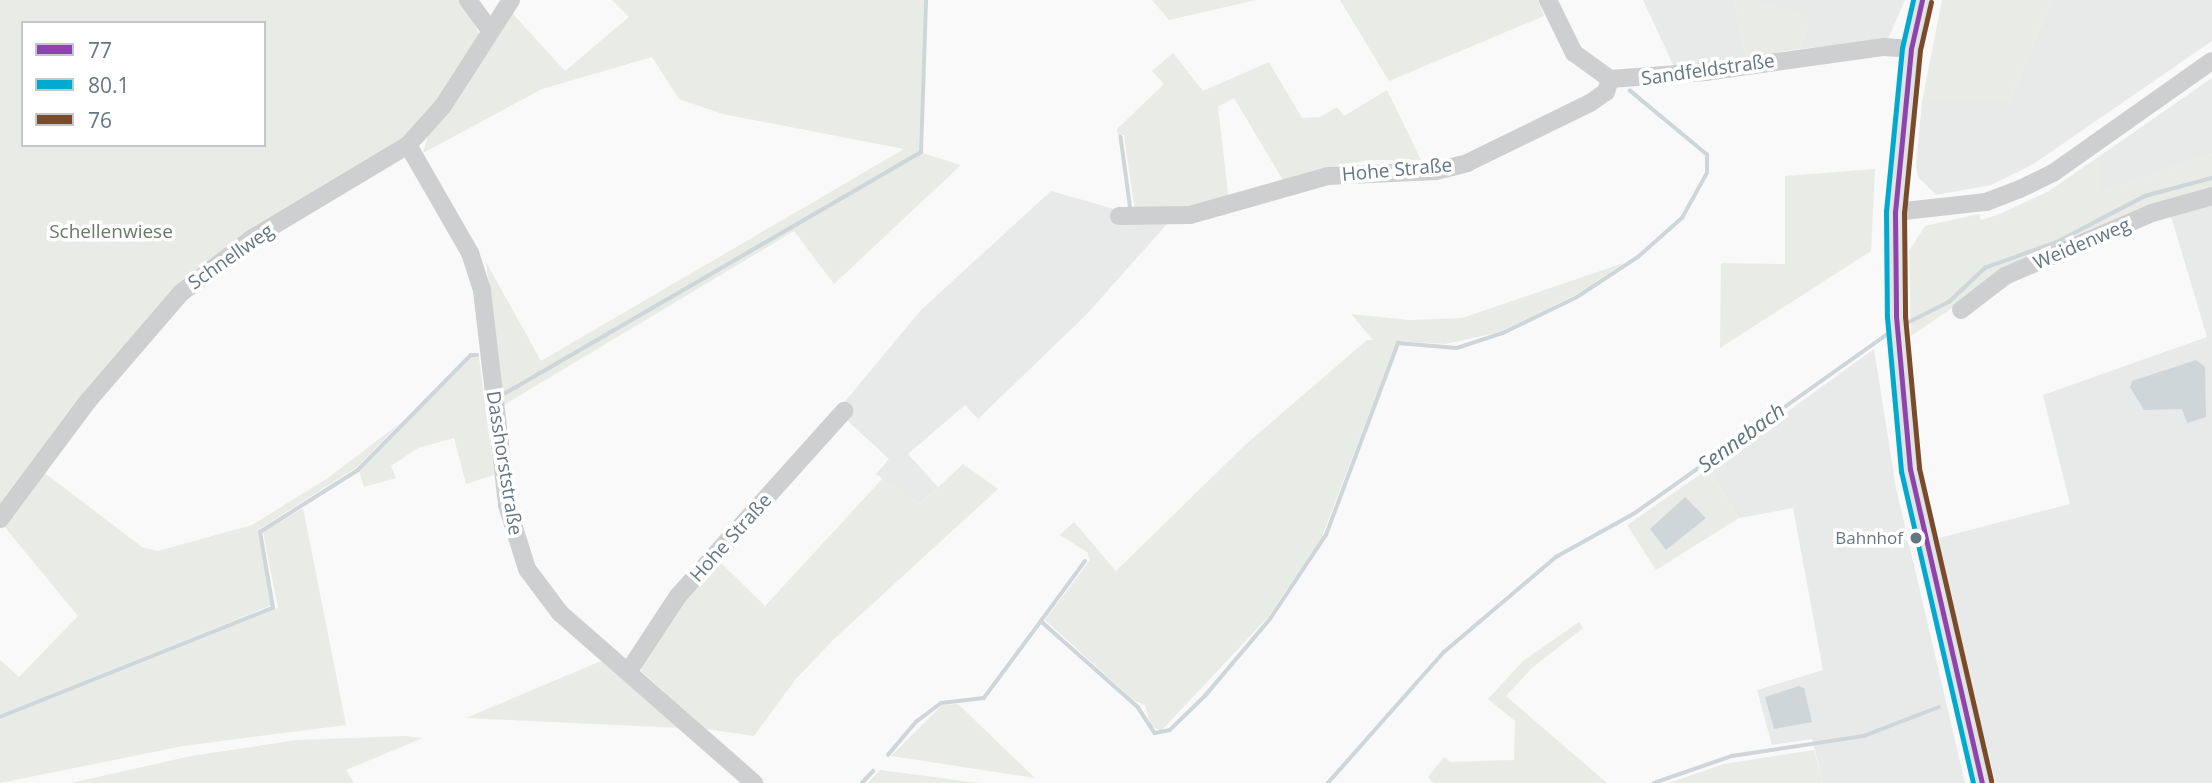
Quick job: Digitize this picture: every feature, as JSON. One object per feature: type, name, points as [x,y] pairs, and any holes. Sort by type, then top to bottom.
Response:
[{"type":"main road","points":[[1922,0],[1911,49],[1895,212],[1898,344],[1910,469],[1934,588],[1982,783]]},
{"type":"street","points":[[468,0],[491,30]]},
{"type":"street","name":"Schnellweg","points":[[0,519],[88,401],[181,293],[251,239],[408,145],[443,106],[511,0]]},
{"type":"street","points":[[1548,0],[1574,53],[1610,79]]},
{"type":"street","name":"Sandfeldstraße","points":[[1610,79],[1705,72],[1884,47],[1911,49]]},
{"type":"street","points":[[1895,212],[1986,202],[2020,189],[2053,173],[2212,61]]},
{"type":"street","name":"Hohe Straße","points":[[1119,216],[1190,215],[1328,176],[1436,170],[1467,163],[1591,103],[1606,92],[1610,79]]},
{"type":"street","name":"Dasshorststraße","points":[[408,145],[470,253],[482,291],[507,505],[517,546],[538,587],[560,613],[754,783]]},
{"type":"street","name":"Weidenweg","points":[[1961,310],[2005,276],[2152,214],[2212,196]]},
{"type":"street","name":"Hohe Straße","points":[[628,672],[678,596],[844,411]]},
{"type":"shaded area","points":[[1643,0],[1734,0],[1746,57],[1676,71]]},
{"type":"shaded area","points":[[1756,0],[1905,0],[1888,39],[1800,49],[1808,22]]},
{"type":"shaded area","points":[[2052,0],[2212,0],[2212,41],[2032,165],[1991,185],[1936,195],[1918,177],[1916,166],[1922,102],[2009,102]]},
{"type":"shaded area","points":[[2212,78],[2212,154],[2101,192],[2101,155]]},
{"type":"shaded area","points":[[1051,191],[1167,224],[1086,315],[978,419],[965,405],[908,454],[938,487],[920,504],[876,474],[889,459],[837,411],[921,310]]},
{"type":"shaded area","points":[[2212,204],[2212,783],[1996,783],[1946,589],[1939,538],[2070,504],[2043,395],[2207,337],[2171,216]]},
{"type":"shaded area","points":[[1874,349],[1896,488],[1965,783],[1823,783],[1812,739],[1772,745],[1757,690],[1823,670],[1793,508],[1739,518],[1708,469]]},
{"type":"shaded area","points":[[2196,360],[2205,367],[2206,417],[2187,423],[2182,409],[2144,410],[2130,387],[2132,381]]},
{"type":"shaded area","points":[[1685,497],[1706,518],[1666,550],[1650,529]]},
{"type":"shaded area","points":[[1799,686],[1804,688],[1812,722],[1774,729],[1765,697]]},
{"type":"green space","name":"Schellenwiese","points":[[0,0],[463,0],[480,36],[438,101],[407,136],[225,249],[0,506]]},
{"type":"green space","points":[[612,0],[924,0],[919,152],[961,165],[834,284],[794,231],[504,405],[486,262],[541,361],[904,149],[723,114],[679,99],[652,57],[542,89],[423,153],[428,135],[511,12],[565,71],[629,17]]},
{"type":"green space","points":[[1152,0],[1256,0],[1169,20]]},
{"type":"green space","points":[[1340,0],[1538,0],[1544,16],[1389,81]]},
{"type":"green space","points":[[1734,0],[1756,0],[1805,14],[1808,22],[1800,49],[1746,57]]},
{"type":"green space","points":[[1942,0],[2052,0],[2009,102],[1922,102]]},
{"type":"green space","points":[[1173,53],[1203,91],[1269,62],[1302,118],[1320,117],[1337,107],[1344,116],[1387,90],[1421,160],[1370,160],[1329,167],[1284,182],[1234,98],[1218,107],[1229,201],[1135,212],[1124,135],[1118,136],[1117,129],[1164,84],[1152,71]]},
{"type":"green space","points":[[2212,154],[2212,187],[2150,206],[1955,306],[1911,336],[1909,251],[1925,226],[1979,214],[1981,220],[2000,214],[2049,191],[2101,155],[2101,192]]},
{"type":"green space","points":[[1875,169],[1871,251],[1720,348],[1721,263],[1785,264],[1785,176]]},
{"type":"green space","points":[[1624,263],[1577,294],[1500,332],[1445,344],[1397,341],[1321,539],[1268,617],[1161,731],[1151,726],[1145,705],[1133,700],[1045,620],[1090,560],[1087,552],[1060,535],[1074,522],[1116,571],[1244,446],[1367,340],[1373,340],[1351,314],[1409,320],[1462,318]]},
{"type":"green space","points":[[472,357],[479,357],[494,475],[466,484],[454,438],[418,448],[391,466],[396,478],[364,487],[359,471]]},
{"type":"green space","points":[[400,423],[357,467],[258,530],[272,605],[0,715],[0,660],[19,677],[78,616],[3,525],[42,471],[142,547],[158,551],[252,525],[328,478]]},
{"type":"green space","points":[[963,464],[998,489],[833,640],[795,680],[754,736],[706,729],[641,671],[643,655],[717,559],[765,606],[883,478],[920,504]]},
{"type":"green space","points":[[1708,469],[1739,518],[1656,570],[1627,525]]},
{"type":"green space","points":[[303,508],[346,725],[183,746],[0,783],[0,719],[278,608],[263,532]]},
{"type":"green space","points":[[1579,622],[1583,628],[1532,668],[1506,696],[1607,783],[1433,783],[1428,777],[1444,757],[1450,762],[1514,760],[1515,721],[1488,699],[1523,661]]},
{"type":"green space","points":[[601,661],[683,728],[466,718]]},
{"type":"green space","points":[[958,704],[1035,778],[891,756],[942,705]]},
{"type":"green space","points":[[405,736],[423,738],[346,770],[354,783],[71,783],[191,756],[297,740]]},
{"type":"green space","points":[[1814,750],[1823,783],[1669,783],[1724,764]]},
{"type":"green space","points":[[880,770],[979,783],[868,783]]},
{"type":"waterway","points":[[504,394],[921,152],[926,0]]},
{"type":"waterway","points":[[888,755],[916,722],[941,703],[984,698],[1041,621],[1138,707],[1155,733],[1170,730],[1205,696],[1270,619],[1326,535],[1398,343],[1457,348],[1503,333],[1577,297],[1638,257],[1682,218],[1707,173],[1707,155],[1630,91]]},
{"type":"waterway","points":[[1121,137],[1131,211]]},
{"type":"waterway","name":"Sennebach","points":[[1905,324],[1949,302],[1985,268],[2057,242],[2145,196],[2212,178]]},
{"type":"waterway","name":"Sennebach","points":[[1328,783],[1444,652],[1556,557],[1635,513],[1889,333]]},
{"type":"waterway","points":[[0,717],[273,608],[260,532],[358,470],[471,355],[477,355]]},
{"type":"waterway","points":[[1041,621],[1085,561]]},
{"type":"waterway","points":[[1654,783],[1732,756],[1864,736],[1939,707]]},
{"type":"waterway","points":[[862,783],[873,771]]},
{"type":"transit line","name":"80.1","points":[[1913,0],[1902,48],[1886,211],[1887,317],[1901,471],[1973,783]]},
{"type":"transit line","name":"77","points":[[1922,0],[1911,49],[1895,212],[1896,316],[1910,469],[1982,783]]},
{"type":"transit line","name":"76","points":[[1931,2],[1920,50],[1904,212],[1905,316],[1919,468],[1991,781]]},
{"type":"place","name":"Bahnhof","points":[[1916,538]]}]
